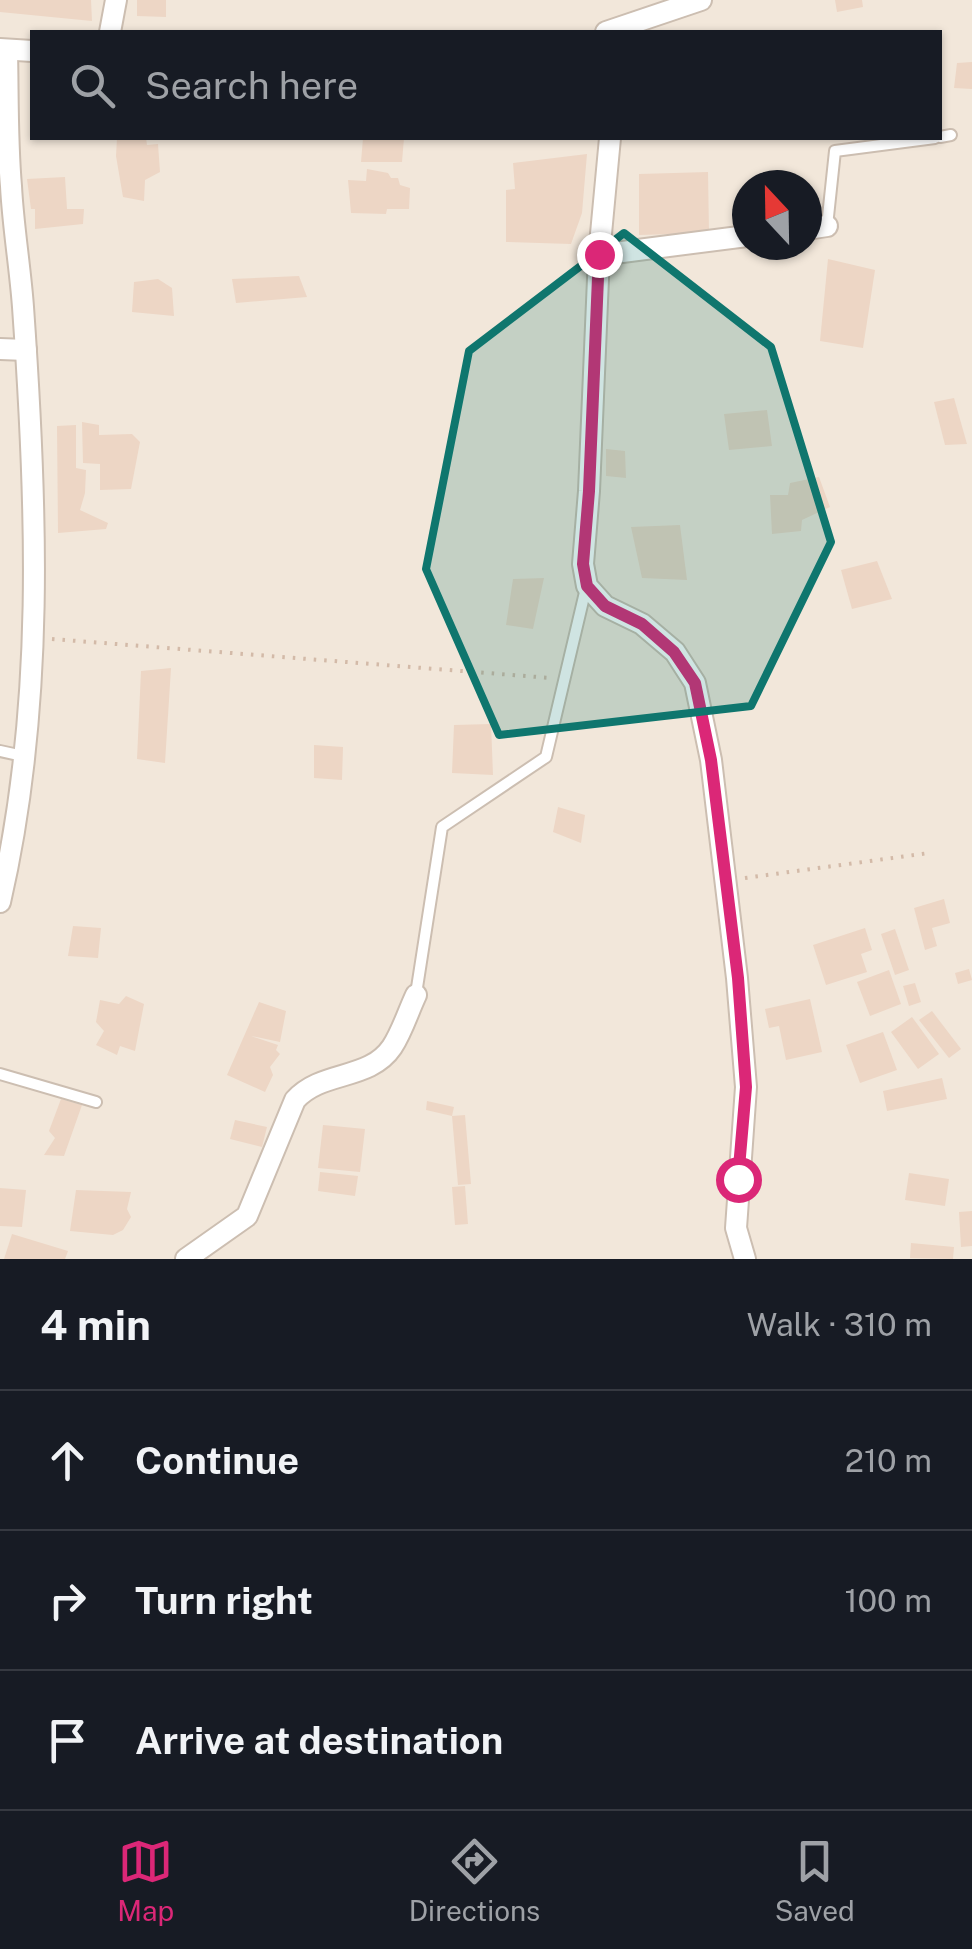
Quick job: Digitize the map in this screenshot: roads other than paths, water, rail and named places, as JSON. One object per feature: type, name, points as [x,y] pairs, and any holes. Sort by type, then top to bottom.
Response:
[{"type":"street","points":[[110,30],[116,0]]},
{"type":"street","points":[[617,30],[701,0]]},
{"type":"street","points":[[0,902],[14,844],[24,757],[32,637],[33,497],[3,49],[30,51]]},
{"type":"street","points":[[610,140],[599,254],[583,564],[587,586],[605,606],[642,624],[674,652],[695,683],[711,760],[746,1087],[736,1228],[744,1259]]},
{"type":"street","points":[[599,254],[732,238]]},
{"type":"street","points":[[0,349],[26,350]]},
{"type":"street","points":[[186,1259],[247,1216],[295,1100],[306,1088],[377,1062],[392,1048],[416,996]]},
{"type":"lane","points":[[822,207],[835,151],[919,140]]},
{"type":"lane","points":[[416,996],[442,827],[546,757],[587,586]]},
{"type":"lane","points":[[0,751],[24,757]]},
{"type":"lane","points":[[0,1074],[96,1102]]}]
